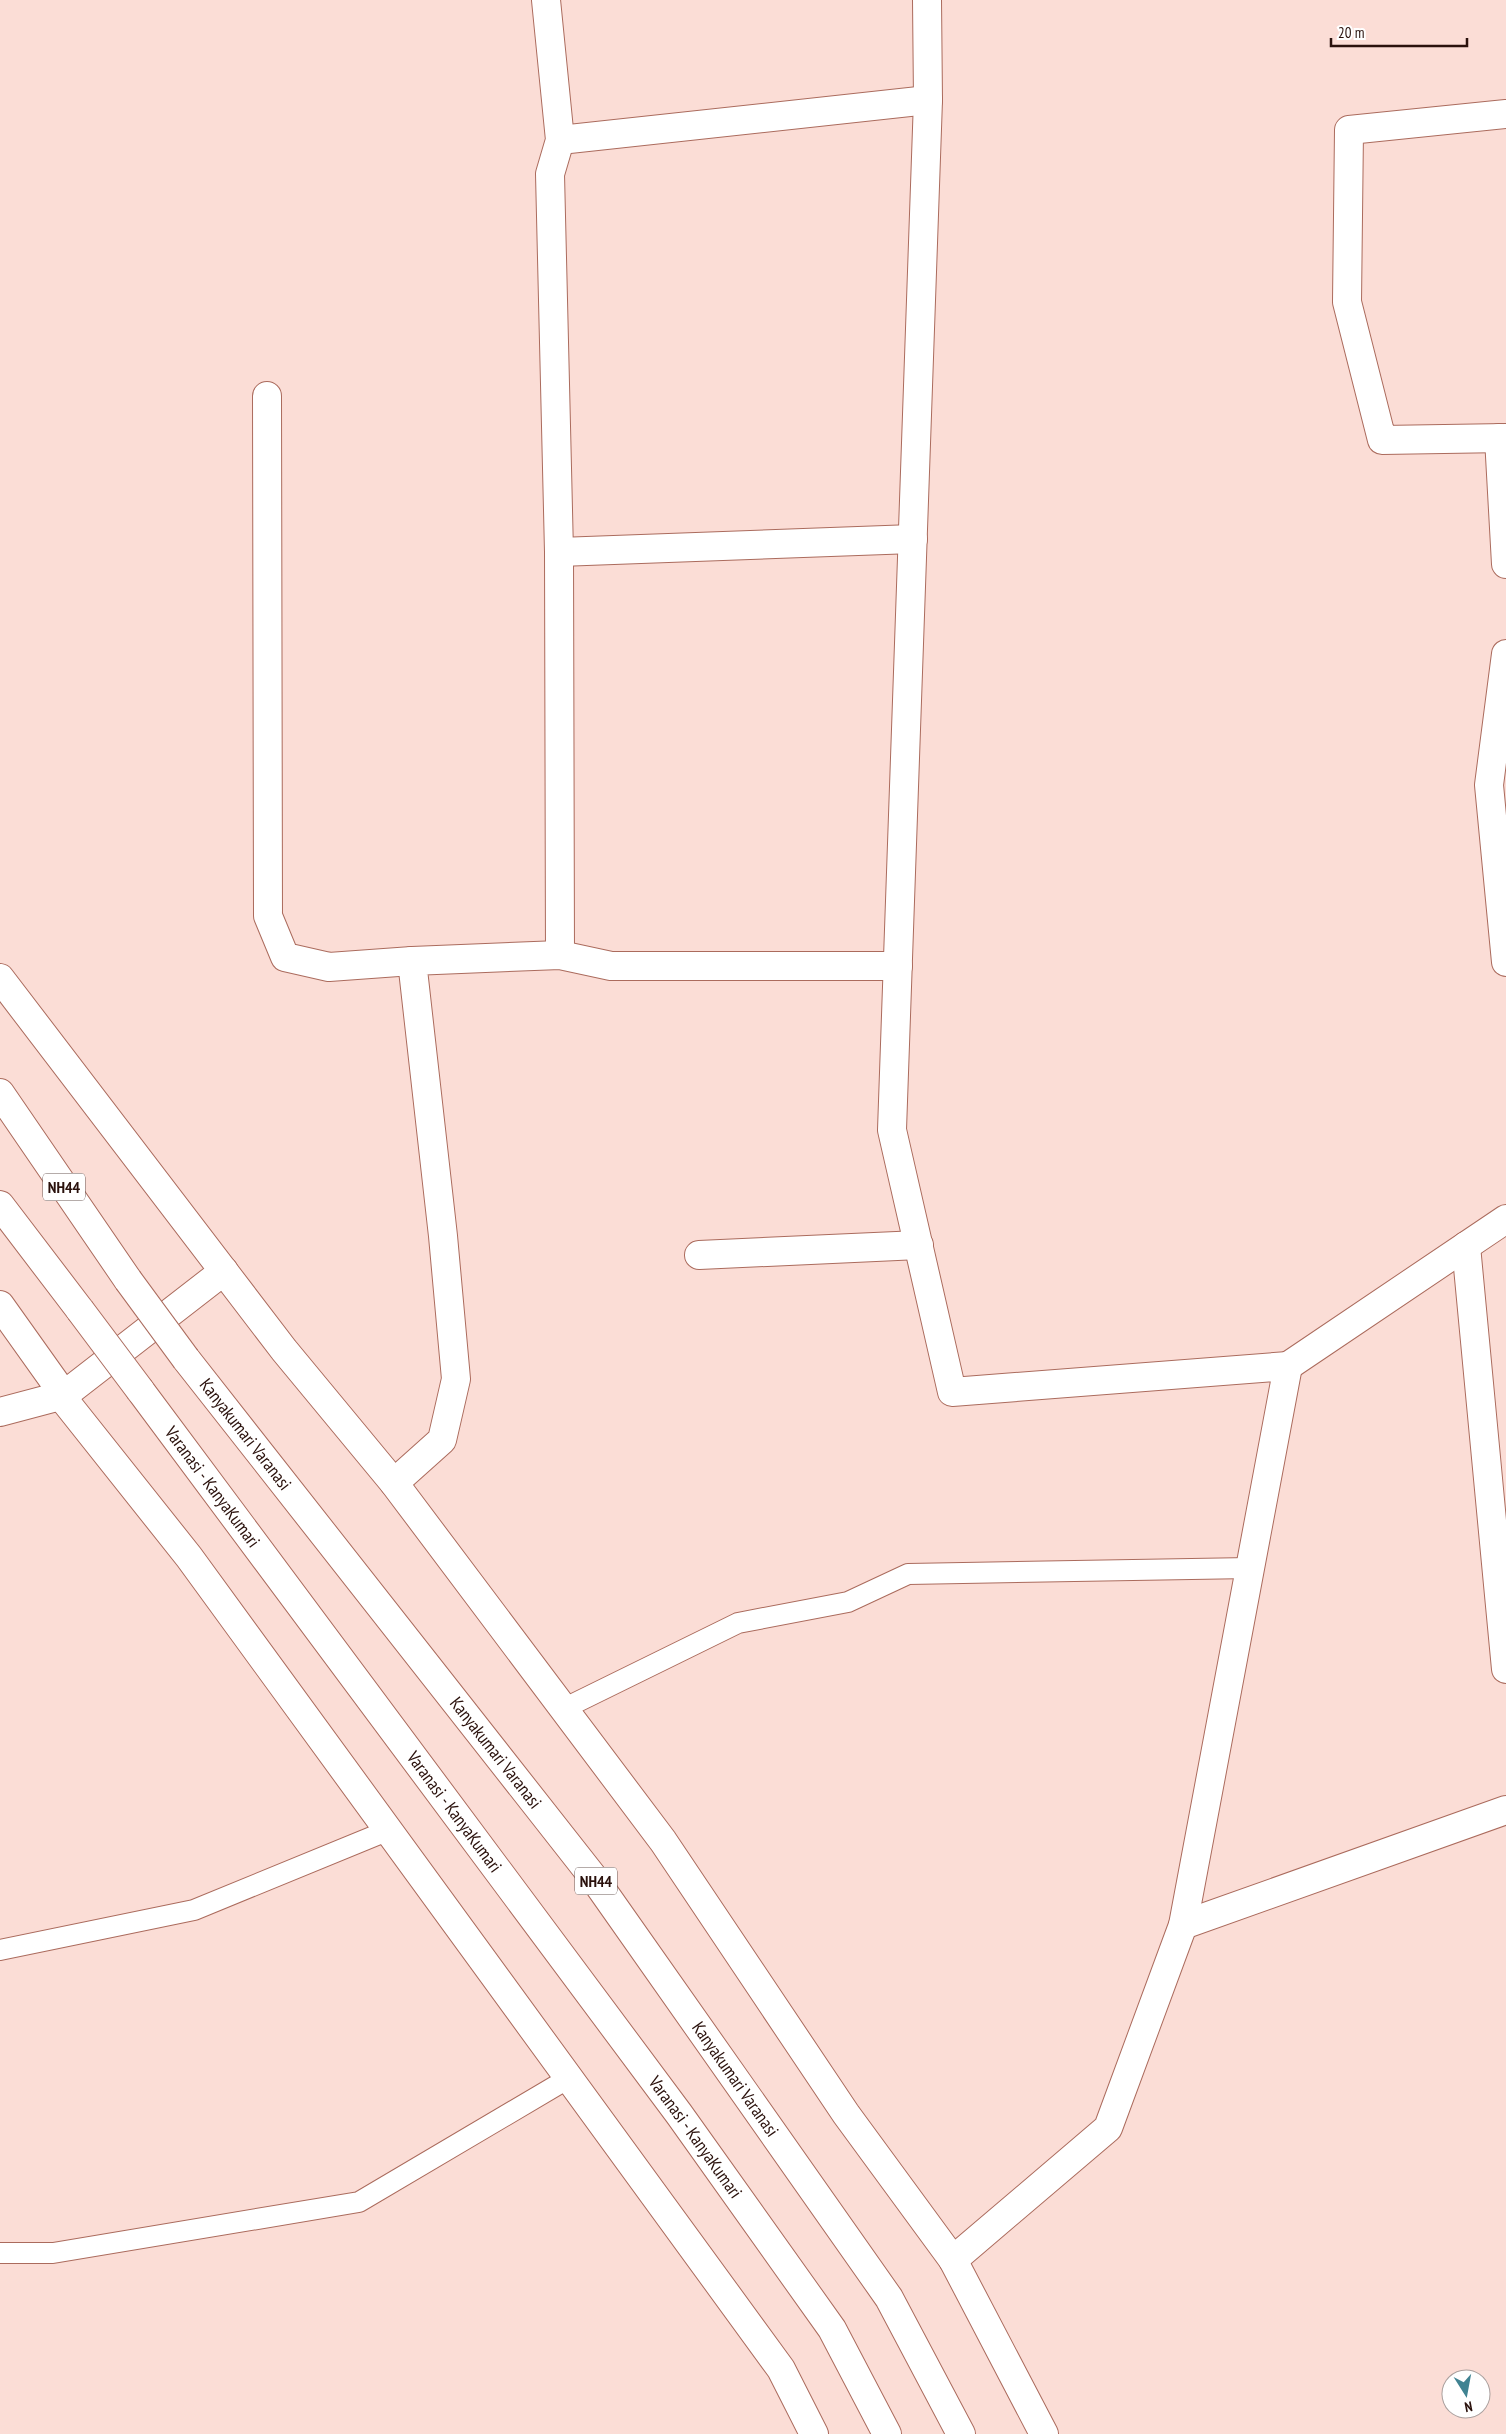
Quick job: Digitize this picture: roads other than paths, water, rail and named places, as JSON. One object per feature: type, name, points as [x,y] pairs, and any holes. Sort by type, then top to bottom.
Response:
[{"type":"main road","points":[[546,0],[560,140],[550,174],[559,552],[560,955]]},
{"type":"main road","points":[[927,0],[928,100],[892,1130],[952,1392],[1288,1366],[1506,1219]]},
{"type":"main road","points":[[560,140],[928,100]]},
{"type":"main road","points":[[1506,114],[1349,130],[1347,302],[1382,440],[1503,438],[1506,564]]},
{"type":"main road","points":[[267,396],[268,916],[285,957],[329,968],[412,961],[560,955],[611,966],[898,966]]},
{"type":"main road","points":[[559,552],[913,539]]},
{"type":"main road","points":[[1506,654],[1489,785],[1506,962]]},
{"type":"main road","points":[[394,1484],[442,1440],[456,1379],[443,1236],[412,961]]},
{"type":"main road","points":[[0,978],[284,1350],[394,1484],[663,1842],[846,2114],[953,2260],[1044,2434]]},
{"type":"main road","name":"Kanyakumari Varanasi","points":[[0,1093],[128,1280],[186,1359],[593,1876],[889,2298],[961,2434]]},
{"type":"main road","name":"Varanasi - KanyaKumari","points":[[0,1205],[685,2122],[832,2329],[887,2434]]},
{"type":"main road","points":[[699,1255],[919,1245]]},
{"type":"main road","points":[[1466,1246],[1506,1669]]},
{"type":"main road","points":[[0,1412],[64,1395],[224,1271]]},
{"type":"main road","points":[[0,1305],[64,1395],[65,1401],[189,1557],[781,2369],[814,2434]]},
{"type":"main road","points":[[953,2260],[1108,2128],[1182,1925],[1288,1366]]},
{"type":"main road","points":[[1182,1925],[1506,1810]]},
{"type":"lane","points":[[564,1709],[738,1623],[848,1602],[908,1574],[1250,1568]]},
{"type":"lane","points":[[0,1950],[194,1910],[388,1830]]},
{"type":"lane","points":[[0,2253],[52,2253],[359,2202],[569,2078]]}]
